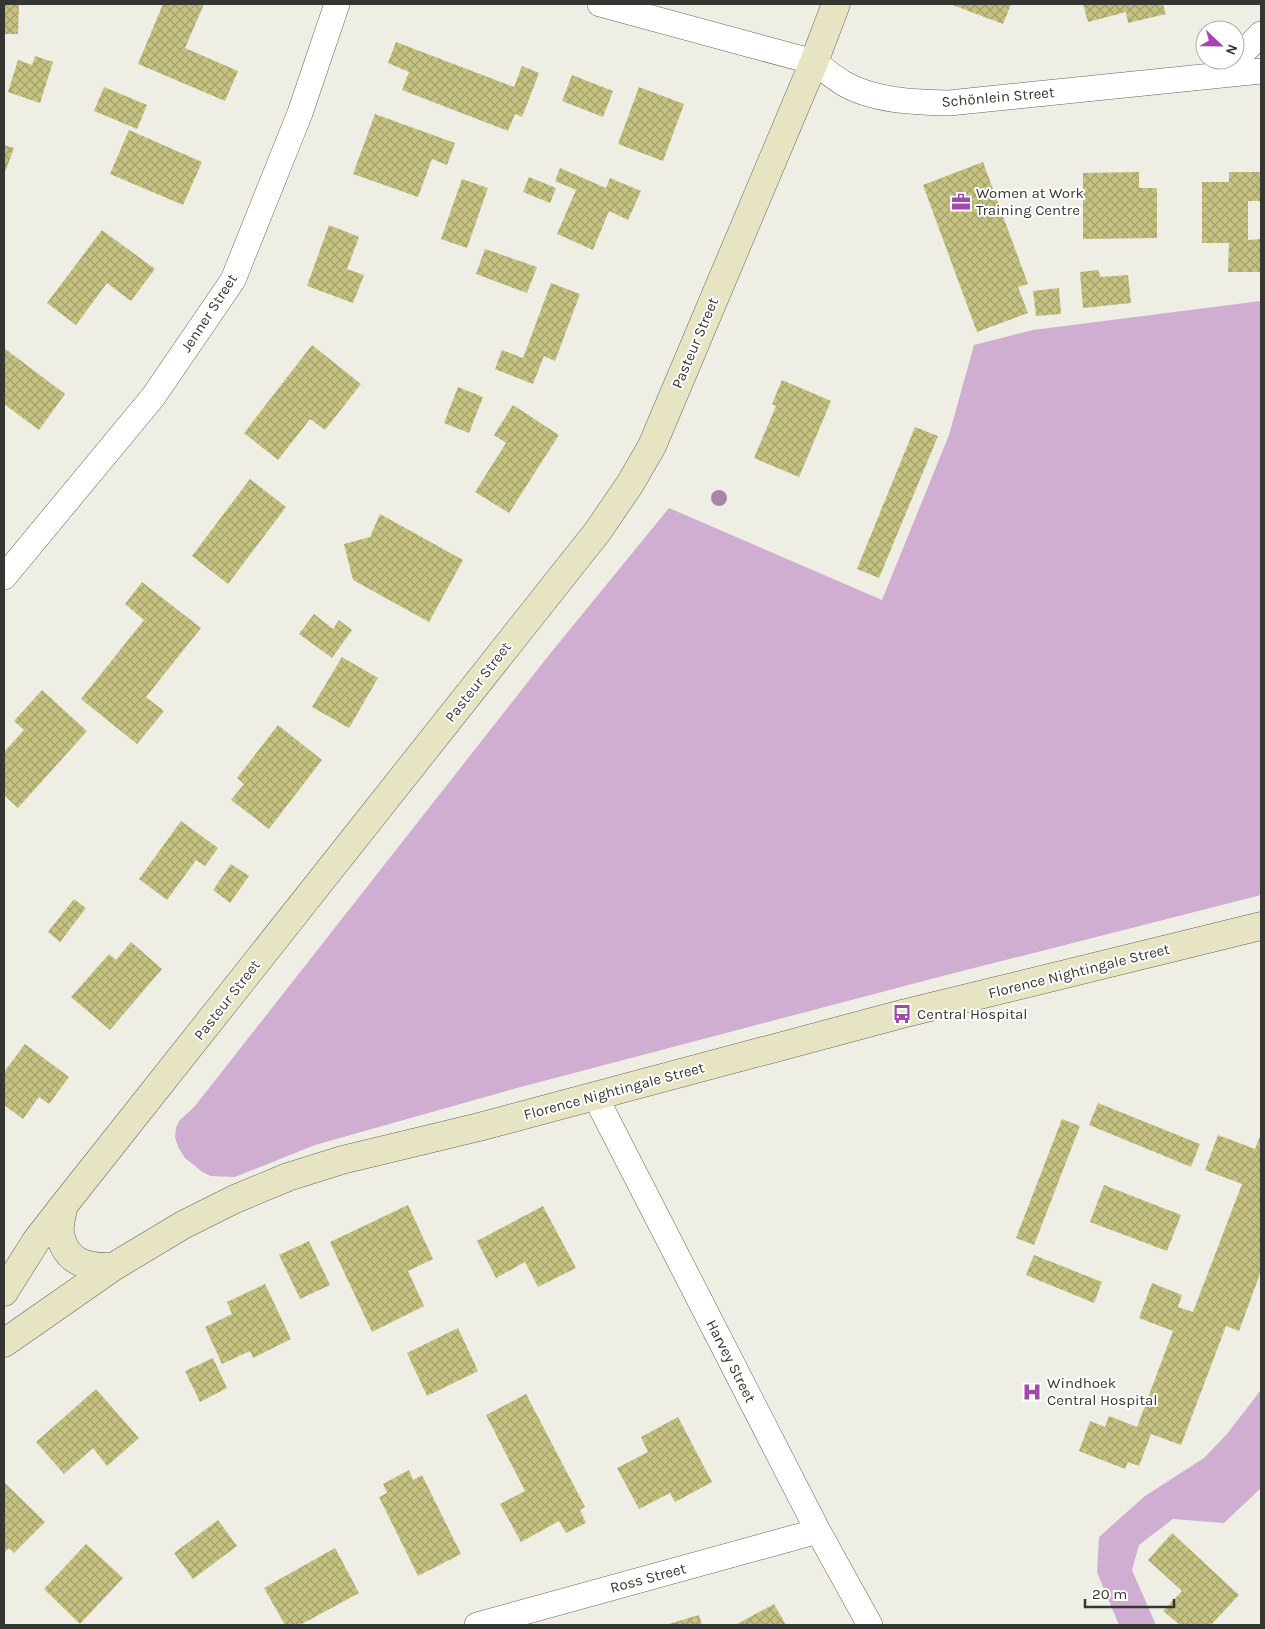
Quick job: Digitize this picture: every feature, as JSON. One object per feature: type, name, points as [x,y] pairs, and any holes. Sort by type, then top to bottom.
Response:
[{"type":"main road","name":"Pasteur Street","points":[[4,1292],[36,1241],[598,531],[630,484],[652,446],[814,62],[836,4]]},
{"type":"main road","name":"Florence Nightingale Street","points":[[4,1344],[113,1267],[183,1225],[235,1199],[288,1177],[342,1160],[479,1127],[912,1012],[1261,926]]},
{"type":"main road","points":[[64,1205],[60,1231],[66,1251],[79,1262],[94,1268],[113,1267]]},
{"type":"street","name":"Jenner Street","points":[[4,577],[153,397],[233,280],[300,113],[337,4]]},
{"type":"street","name":"Schönlein Street","points":[[600,4],[814,62],[844,84],[902,101],[949,103],[1261,71]]},
{"type":"street","points":[[1222,74],[1261,34]]},
{"type":"street","name":"Harvey Street","points":[[595,1096],[818,1531],[870,1625]]},
{"type":"street","name":"Ross Street","points":[[477,1625],[818,1531]]},
{"type":"shaded area","points":[[1261,301],[1261,895],[935,978],[517,1088],[315,1145],[235,1177],[210,1176],[185,1158],[178,1147],[175,1137],[179,1121],[195,1106],[549,655],[669,508],[882,600],[949,435],[974,345],[1033,330]]},
{"type":"shaded area","points":[[1260,1391],[1261,1488],[1224,1523],[1173,1519],[1139,1545],[1132,1570],[1156,1625],[1119,1625],[1097,1572],[1099,1537],[1145,1496],[1204,1458],[1227,1434]]},
{"type":"building","points":[[4,4],[19,4],[18,34],[4,34]]},
{"type":"building","points":[[163,4],[204,4],[185,48],[238,71],[225,101],[138,64]]},
{"type":"building","points":[[950,4],[1011,4],[1003,24]]},
{"type":"building","points":[[1083,4],[1163,4],[1166,14],[1128,23],[1126,12],[1088,22]]},
{"type":"building","points":[[396,42],[514,87],[522,66],[539,73],[522,117],[515,114],[508,131],[402,90],[409,72],[388,63]]},
{"type":"building","points":[[35,56],[53,62],[40,103],[8,92],[18,60],[32,65]]},
{"type":"building","points":[[572,75],[613,91],[603,117],[562,101]]},
{"type":"building","points":[[104,87],[147,105],[137,129],[94,111]]},
{"type":"building","points":[[639,87],[684,104],[663,161],[618,144]]},
{"type":"building","points":[[375,114],[455,143],[447,165],[432,159],[418,197],[353,174]]},
{"type":"building","points":[[129,130],[202,162],[183,205],[110,174]]},
{"type":"building","points":[[4,145],[14,148],[4,175]]},
{"type":"building","points":[[983,162],[1028,284],[1018,287],[1028,313],[977,332],[923,185]]},
{"type":"building","points":[[560,168],[606,188],[610,178],[641,191],[628,220],[609,211],[593,250],[557,234],[576,190],[555,181]]},
{"type":"building","points":[[1139,172],[1139,188],[1157,188],[1157,238],[1083,239],[1083,173]]},
{"type":"building","points":[[1229,172],[1261,172],[1261,201],[1248,201],[1248,240],[1261,239],[1261,272],[1228,272],[1229,243],[1202,243],[1202,182],[1229,182]]},
{"type":"building","points":[[529,177],[556,188],[550,203],[523,192]]},
{"type":"building","points":[[462,179],[488,188],[467,248],[441,239]]},
{"type":"building","points":[[329,225],[359,237],[347,269],[364,275],[353,303],[307,286]]},
{"type":"building","points":[[102,230],[155,269],[131,301],[107,283],[76,325],[47,303]]},
{"type":"building","points":[[485,249],[537,267],[527,293],[476,274]]},
{"type":"building","points":[[1098,270],[1101,277],[1128,275],[1131,303],[1083,308],[1080,272]]},
{"type":"building","points":[[551,283],[580,294],[555,361],[544,356],[533,384],[495,369],[502,350],[523,358]]},
{"type":"building","points":[[1059,288],[1061,314],[1036,316],[1033,291]]},
{"type":"building","points":[[312,345],[361,384],[325,430],[310,419],[278,460],[244,433]]},
{"type":"building","points":[[4,348],[65,394],[39,430],[4,404]]},
{"type":"building","points":[[782,380],[831,401],[799,477],[754,458],[776,406],[772,404]]},
{"type":"building","points":[[458,387],[483,397],[469,433],[444,423]]},
{"type":"building","points":[[513,405],[559,435],[509,513],[475,492],[506,443],[494,435]]},
{"type":"building","points":[[915,427],[938,436],[879,578],[857,569]]},
{"type":"building","points":[[250,479],[286,507],[228,584],[192,556]]},
{"type":"building","points":[[380,514],[463,560],[429,622],[353,580],[344,544],[370,537]]},
{"type":"building","points":[[142,582],[201,628],[146,697],[164,711],[137,744],[81,699],[144,620],[125,604]]},
{"type":"building","points":[[314,614],[333,629],[339,620],[352,630],[332,658],[299,634]]},
{"type":"building","points":[[342,657],[378,678],[349,728],[312,707]]},
{"type":"building","points":[[42,690],[87,731],[18,808],[4,795],[4,752],[24,730],[14,721]]},
{"type":"building","points":[[278,725],[322,760],[269,829],[231,800],[244,784],[237,778]]},
{"type":"building","points":[[181,821],[218,848],[205,866],[196,860],[167,900],[139,879]]},
{"type":"building","points":[[231,864],[249,876],[230,903],[213,890]]},
{"type":"building","points":[[74,899],[86,908],[60,942],[48,932]]},
{"type":"building","points":[[131,942],[162,969],[110,1030],[71,997],[109,954],[116,960]]},
{"type":"building","points":[[25,1044],[69,1077],[49,1104],[39,1097],[23,1119],[4,1105],[4,1072]]},
{"type":"building","points":[[1098,1103],[1200,1144],[1191,1167],[1089,1125]]},
{"type":"building","points":[[1062,1119],[1080,1126],[1034,1245],[1016,1238]]},
{"type":"building","points":[[1261,1134],[1261,1271],[1239,1331],[1226,1326],[1181,1445],[1151,1434],[1139,1466],[1128,1462],[1125,1469],[1079,1451],[1090,1421],[1105,1427],[1109,1416],[1137,1427],[1173,1331],[1139,1318],[1152,1283],[1182,1295],[1178,1307],[1193,1312],[1242,1184],[1205,1170],[1218,1135],[1255,1149]]},
{"type":"building","points":[[1104,1185],[1181,1215],[1167,1251],[1090,1222]]},
{"type":"building","points":[[408,1205],[433,1259],[408,1271],[424,1306],[372,1332],[330,1242]]},
{"type":"building","points":[[543,1206],[576,1268],[538,1287],[525,1262],[496,1278],[477,1241]]},
{"type":"building","points":[[309,1241],[330,1285],[300,1299],[279,1255]]},
{"type":"building","points":[[1034,1255],[1102,1282],[1094,1303],[1026,1275]]},
{"type":"building","points":[[265,1284],[291,1339],[253,1358],[250,1351],[222,1364],[205,1327],[232,1314],[227,1302]]},
{"type":"building","points":[[458,1328],[478,1371],[427,1396],[407,1353]]},
{"type":"building","points":[[213,1358],[227,1388],[200,1402],[185,1371]]},
{"type":"building","points":[[96,1389],[139,1438],[107,1466],[93,1448],[64,1474],[36,1442]]},
{"type":"building","points":[[526,1394],[585,1507],[580,1510],[586,1523],[566,1533],[559,1521],[521,1542],[500,1504],[525,1491],[486,1415]]},
{"type":"building","points":[[678,1417],[712,1482],[675,1502],[670,1493],[639,1509],[617,1468],[648,1452],[641,1437]]},
{"type":"building","points":[[409,1470],[413,1480],[422,1475],[461,1554],[418,1576],[379,1497],[387,1493],[383,1484]]},
{"type":"building","points":[[4,1482],[45,1522],[14,1553],[9,1548],[4,1553]]},
{"type":"building","points":[[218,1520],[237,1546],[193,1579],[174,1553]]},
{"type":"building","points":[[1172,1533],[1239,1595],[1211,1625],[1180,1625],[1163,1611],[1182,1591],[1148,1560]]},
{"type":"building","points":[[86,1544],[123,1578],[80,1624],[44,1589]]},
{"type":"building","points":[[335,1548],[359,1593],[300,1625],[285,1625],[264,1588]]},
{"type":"building","points":[[774,1604],[786,1625],[735,1625]]},
{"type":"building","points":[[699,1615],[702,1625],[665,1625]]},
{"type":"place","name":"Women at Work Training Centre","points":[[961,202]]},
{"type":"place","name":"Central Hospital","points":[[902,1014]]},
{"type":"place","name":"Windhoek Central Hospital","points":[[1032,1392]]}]
